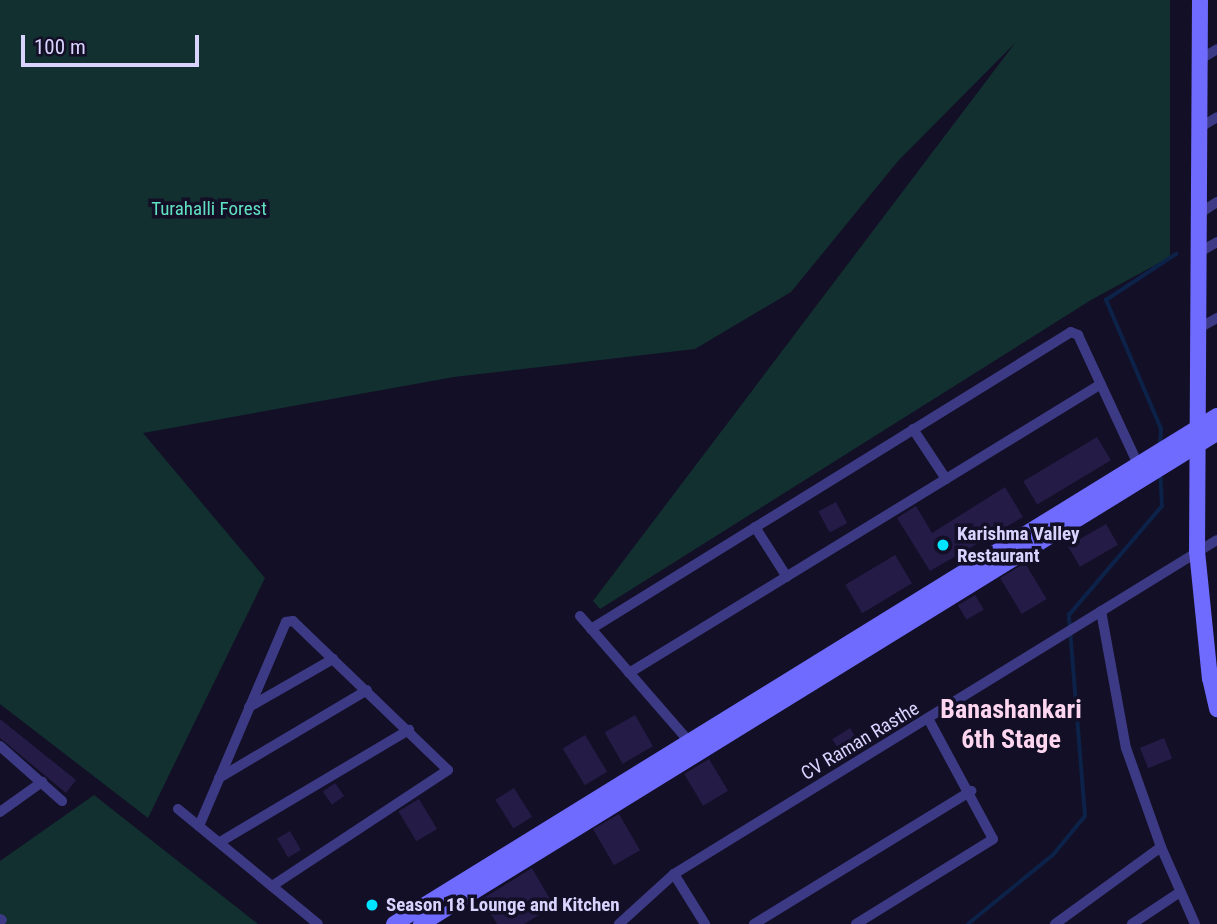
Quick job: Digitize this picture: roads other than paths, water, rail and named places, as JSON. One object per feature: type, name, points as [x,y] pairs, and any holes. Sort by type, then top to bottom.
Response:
[{"type":"main road","points":[[1200,0],[1197,551],[1217,709]]},
{"type":"main road","points":[[421,924],[693,747],[1217,415]]},
{"type":"main road","points":[[394,924],[1217,433]]},
{"type":"street","points":[[1199,60],[1217,49]]},
{"type":"street","points":[[1199,128],[1217,117]]},
{"type":"street","points":[[1200,213],[1217,202]]},
{"type":"street","points":[[1198,253],[1217,242]]},
{"type":"street","points":[[1199,328],[1217,318]]},
{"type":"street","points":[[591,629],[1071,332],[1078,335],[1138,464]]},
{"type":"street","points":[[629,673],[1101,384]]},
{"type":"street","points":[[913,429],[946,479]]},
{"type":"street","points":[[755,527],[787,577]]},
{"type":"street","name":"CV Raman Rasthe","points":[[619,924],[635,920],[674,874],[929,720],[1217,540]]},
{"type":"street","points":[[1101,611],[1126,748],[1161,847],[1195,924]]},
{"type":"street","points":[[580,616],[693,747]]},
{"type":"street","points":[[199,826],[288,620],[447,765],[447,772],[272,886]]},
{"type":"street","points":[[249,707],[333,659]]},
{"type":"street","points":[[219,778],[367,690]]},
{"type":"street","points":[[856,924],[991,841],[992,832],[971,791],[929,720]]},
{"type":"street","points":[[220,842],[409,730]]},
{"type":"street","points":[[2,751],[62,801]]},
{"type":"street","points":[[0,812],[42,782]]},
{"type":"street","points":[[754,924],[971,791]]},
{"type":"street","points":[[178,809],[318,924]]},
{"type":"street","points":[[1055,924],[1161,847]]},
{"type":"street","points":[[674,874],[705,924]]},
{"type":"street","points":[[1132,924],[1180,892]]},
{"type":"waterway","points":[[1160,445],[1161,429],[1106,300],[1176,254]]},
{"type":"waterway","points":[[968,924],[1053,855],[1085,816],[1069,615],[1162,506],[1160,473]]},
{"type":"place","name":"Karishma Valley Restaurant","points":[[943,545]]},
{"type":"place","name":"Season 18 Lounge and Kitchen","points":[[372,905]]},
{"type":"district","name":"Banashankari 6th Stage","points":[[1011,725]]},
{"type":"park label","name":"Turahalli Forest","points":[[209,209]]}]
